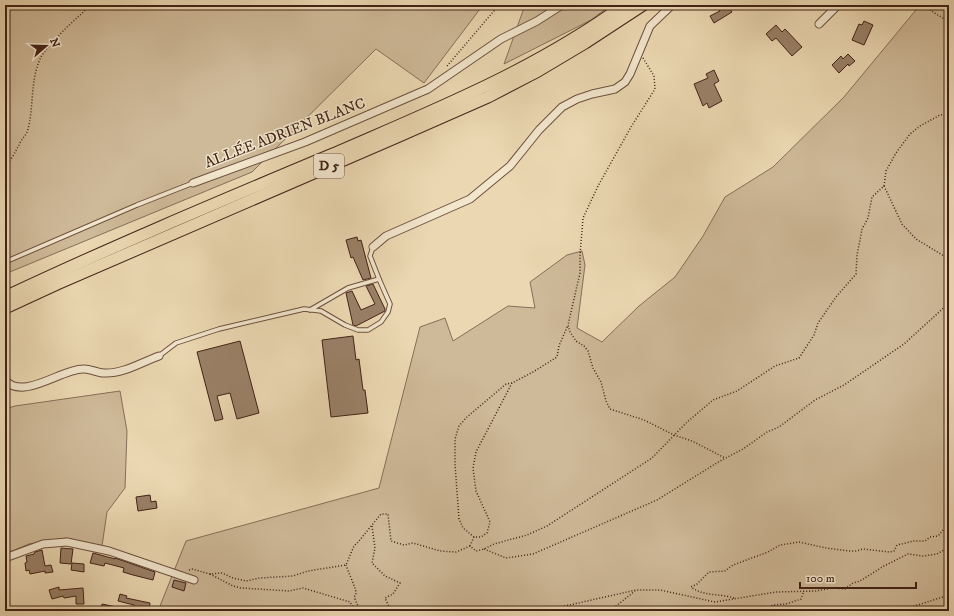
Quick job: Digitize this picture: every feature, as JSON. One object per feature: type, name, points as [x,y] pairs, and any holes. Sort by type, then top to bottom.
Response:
[{"type":"main road","name":"D 5","points":[[5,297],[138,237],[483,89],[532,64],[624,5]]},
{"type":"main road","name":"D 5","points":[[5,308],[488,97],[538,71],[643,5]]},
{"type":"street","name":"ALLÉE ADRIEN BLANC","points":[[193,183],[305,142],[428,89],[501,39],[537,21],[562,5]]},
{"type":"street","points":[[373,247],[386,236],[470,199],[510,166],[539,130],[562,107],[577,99],[614,89],[625,82],[630,74],[650,26],[672,5]]},
{"type":"street","points":[[819,24],[838,5]]},
{"type":"street","points":[[5,380],[10,386],[20,388],[43,382],[83,368],[104,373],[120,371],[160,356]]},
{"type":"street","points":[[5,558],[43,544],[67,542],[109,551],[194,580]]},
{"type":"street","points":[[5,611],[15,611]]},
{"type":"lane","name":"ALLÉE ADRIEN BLANC","points":[[5,262],[137,205],[193,183]]},
{"type":"lane","points":[[160,356],[176,343],[219,330],[304,309],[320,311],[345,325],[358,330],[368,330],[381,322],[388,312],[390,304],[370,256],[373,247]]},
{"type":"lane","points":[[310,310],[348,288],[379,280]]},
{"type":"path","points":[[5,165],[16,152],[19,144],[28,131],[31,116],[34,77],[41,58],[54,42],[91,5]]},
{"type":"path","points":[[443,71],[499,5]]},
{"type":"path","points":[[922,5],[949,22]]},
{"type":"path","points":[[512,383],[476,452],[473,468],[476,491],[490,522],[487,533],[481,536],[474,536],[464,528],[459,519],[455,464],[455,439],[459,426],[467,417],[506,384],[512,383],[533,372],[557,356],[559,346],[568,325],[580,273],[583,218],[598,186],[655,89],[654,76],[639,52]]},
{"type":"path","points":[[949,114],[931,120],[910,134],[891,161],[886,171],[884,186],[902,224],[916,239],[949,259]]},
{"type":"path","points":[[470,546],[476,550],[484,549],[494,544],[527,535],[547,526],[652,458],[674,435],[713,400],[737,392],[775,366],[799,358],[814,335],[818,323],[836,297],[856,274],[857,255],[862,229],[868,218],[872,197],[884,186]]},
{"type":"path","points":[[484,549],[506,558],[533,554],[657,500],[767,432],[779,427],[815,400],[844,385],[887,356],[904,344],[949,303]]},
{"type":"path","points":[[568,325],[570,332],[576,341],[584,346],[588,351],[593,368],[601,382],[606,401],[610,409],[644,420],[674,435],[692,441],[725,458]]},
{"type":"path","points":[[359,611],[354,598],[356,593],[354,585],[350,580],[346,565],[354,546],[381,514],[388,514],[391,541],[398,544],[404,545],[413,543],[440,551],[456,552],[470,546],[474,536]]},
{"type":"path","points":[[372,526],[375,548],[372,563],[385,576],[400,583],[393,594],[385,598],[391,611]]},
{"type":"path","points":[[736,598],[726,595],[704,594],[691,587],[697,584],[709,572],[725,571],[733,565],[768,552],[780,544],[799,542],[826,548],[856,551],[868,549],[889,552],[894,551],[897,545],[914,541],[925,541],[930,537],[938,536],[944,529],[949,529]]},
{"type":"path","points":[[550,611],[556,608],[636,590],[660,590],[715,602],[776,592],[816,591],[832,588],[845,589],[853,583],[860,581],[908,554],[923,556],[937,554],[949,547]]},
{"type":"path","points":[[210,574],[222,573],[233,578],[246,581],[260,578],[293,576],[308,571],[346,565]]},
{"type":"path","points":[[175,574],[192,569],[210,574],[233,586],[241,588],[290,590],[304,588],[350,602],[356,611]]},
{"type":"path","points":[[611,610],[636,590]]},
{"type":"path","points":[[764,611],[773,606],[786,604],[801,599],[804,591]]},
{"type":"path","points":[[899,611],[949,595]]},
{"type":"path","points":[[773,606],[776,611]]},
{"type":"path","points":[[927,611],[933,607]]},
{"type":"path","points":[[611,610],[616,611]]},
{"type":"shaded area","points":[[5,5],[483,5],[424,83],[376,49],[252,172],[5,274]]},
{"type":"shaded area","points":[[525,5],[611,5],[591,20],[504,64]]},
{"type":"shaded area","points":[[920,5],[949,5],[949,611],[158,611],[186,541],[379,488],[420,327],[445,318],[453,341],[508,306],[535,308],[530,282],[567,255],[582,251],[585,265],[577,328],[602,342],[639,306],[675,277],[703,236],[725,197],[773,167],[844,97]]},
{"type":"shaded area","points":[[120,391],[127,431],[125,488],[107,512],[102,546],[66,538],[29,544],[5,554],[5,409],[15,406]]},
{"type":"building","points":[[716,5],[728,5],[732,12],[714,23],[710,16],[720,11]]},
{"type":"building","points":[[864,21],[873,25],[864,45],[852,40],[859,24],[862,25]]},
{"type":"building","points":[[776,25],[782,32],[785,29],[802,47],[792,56],[776,38],[772,41],[766,34]]},
{"type":"building","points":[[848,54],[855,61],[849,66],[848,64],[839,73],[832,65],[841,56],[843,59]]},
{"type":"building","points":[[714,70],[719,81],[714,84],[722,101],[709,108],[707,103],[703,106],[694,84],[708,78],[706,74]]},
{"type":"building","points":[[357,237],[358,241],[361,240],[371,278],[363,280],[353,257],[351,258],[346,240]]},
{"type":"building","points":[[373,284],[385,311],[356,326],[353,325],[346,293],[352,291],[361,310],[375,304],[366,286]]},
{"type":"building","points":[[353,336],[356,360],[359,359],[368,413],[331,417],[322,340]]},
{"type":"building","points":[[240,341],[259,413],[237,419],[230,393],[217,396],[223,419],[215,421],[197,352]]},
{"type":"building","points":[[150,495],[151,502],[156,501],[157,508],[138,511],[136,497]]},
{"type":"building","points":[[61,548],[73,549],[71,564],[60,563]]},
{"type":"building","points":[[42,550],[45,566],[51,565],[53,572],[45,573],[45,571],[30,574],[29,570],[26,571],[26,556]]},
{"type":"building","points":[[93,553],[115,558],[155,572],[153,580],[123,572],[124,568],[105,563],[104,566],[90,563]]},
{"type":"building","points":[[72,563],[84,564],[84,572],[71,570]]},
{"type":"building","points":[[174,580],[186,583],[184,591],[172,587]]},
{"type":"building","points":[[59,587],[59,590],[83,588],[84,604],[76,604],[76,596],[64,598],[63,596],[52,599],[49,590]]},
{"type":"building","points":[[120,594],[127,596],[126,598],[150,603],[149,611],[134,608],[134,605],[118,601]]},
{"type":"building","points":[[102,604],[121,608],[121,611],[101,611]]}]
